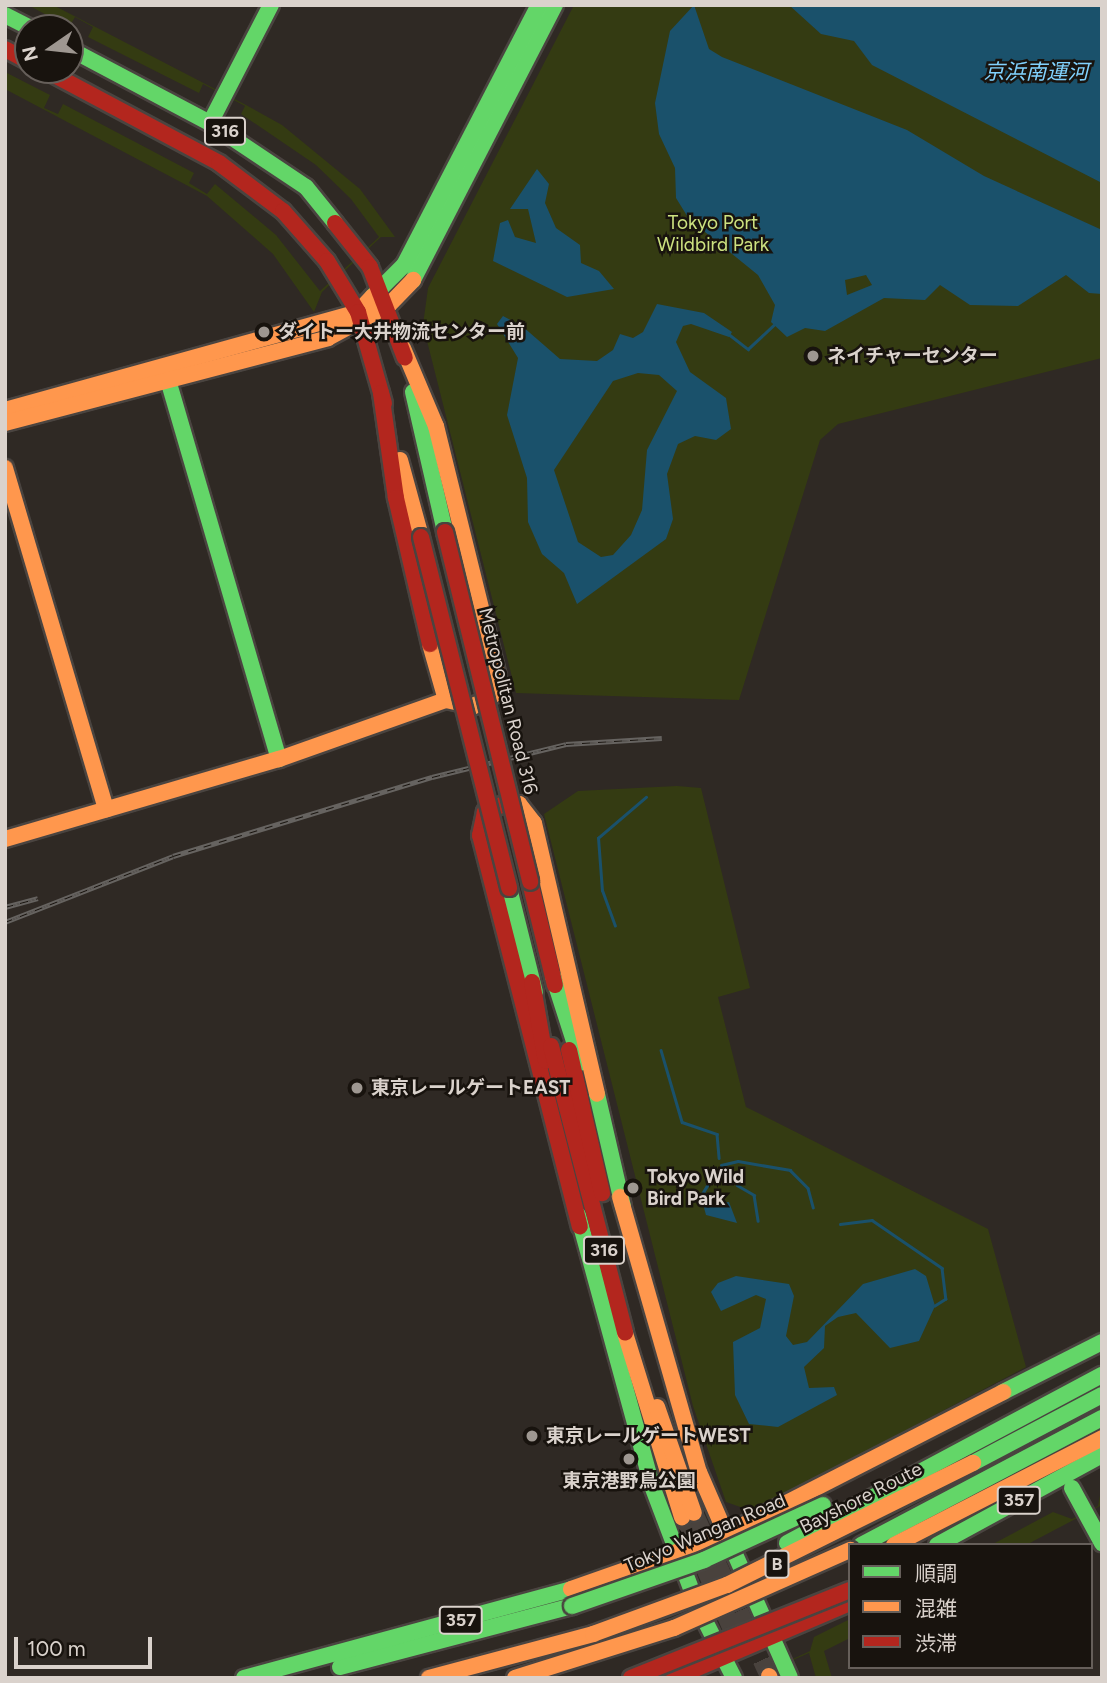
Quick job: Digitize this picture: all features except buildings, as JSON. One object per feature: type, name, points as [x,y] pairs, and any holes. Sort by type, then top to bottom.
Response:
[{"type":"main road","points":[[210,123],[271,5]]},
{"type":"main road","points":[[387,298],[539,5]]},
{"type":"main road","points":[[5,423],[168,380],[360,318],[412,282],[555,5]]},
{"type":"main road","name":"Metropolitan Road 316","points":[[70,84],[258,190],[305,234],[360,318],[421,537],[532,982],[634,1368],[688,1515],[646,1366],[403,348],[387,298],[356,245],[306,187],[210,123],[84,56]]},
{"type":"main road","points":[[5,410],[360,318]]},
{"type":"main road","points":[[5,839],[279,758],[446,700],[461,708],[482,704],[497,690],[498,677],[436,426],[403,348]]},
{"type":"main road","points":[[168,380],[279,758]]},
{"type":"main road","points":[[381,393],[396,498],[446,700]]},
{"type":"main road","points":[[5,468],[106,809]]},
{"type":"main road","points":[[580,1226],[480,835],[485,812],[502,804],[519,804],[534,823],[623,1207]]},
{"type":"main road","name":"316","points":[[553,976],[623,1207],[678,1408],[722,1536]]},
{"type":"main road","name":"316","points":[[532,982],[580,1226],[629,1415],[676,1554],[724,1660]]},
{"type":"main road","name":"357","points":[[244,1678],[544,1599],[722,1536],[1102,1342]]},
{"type":"main road","name":"Tokyo Wangan Road","points":[[297,1678],[458,1638],[654,1579],[823,1505],[1102,1358]]},
{"type":"main road","name":"B","points":[[534,1651],[798,1538],[1102,1376]]},
{"type":"main road","name":"Bayshore Route","points":[[429,1678],[534,1651],[637,1620],[785,1560],[1102,1395]]},
{"type":"main road","points":[[865,1543],[1102,1418]]},
{"type":"main road","points":[[898,1543],[1102,1438]]},
{"type":"main road","name":"357","points":[[941,1543],[1102,1455]]},
{"type":"main road","name":"357","points":[[969,1543],[1102,1471]]},
{"type":"main road","points":[[1072,1488],[1102,1543]]},
{"type":"main road","points":[[722,1536],[790,1678]]},
{"type":"main road","name":"B","points":[[540,1672],[700,1618],[848,1551]]},
{"type":"main road","name":"B","points":[[515,1678],[676,1637],[848,1566]]},
{"type":"main road","points":[[631,1678],[848,1591]]},
{"type":"main road","points":[[674,1678],[771,1640],[848,1604]]},
{"type":"main road","points":[[724,1660],[734,1678]]},
{"type":"green space","points":[[28,5],[53,5],[70,14],[45,14]]},
{"type":"green space","name":"Tokyo Port Wildbird Park","points":[[574,5],[1102,5],[1102,358],[838,424],[820,440],[739,700],[516,693],[423,325],[428,288]]},
{"type":"green space","points":[[84,21],[282,125],[360,189],[395,237],[381,237],[322,292],[314,312],[273,254],[207,196],[5,89],[5,72],[14,77],[14,84],[28,84],[50,95],[44,108],[58,114],[63,104],[194,173],[189,183],[207,194],[215,184],[276,235],[320,291],[379,237],[351,199],[316,165],[241,114],[245,106],[203,84],[199,93],[88,37],[93,27]]},
{"type":"green space","points":[[677,786],[701,788],[750,988],[718,997],[746,1107],[988,1229],[1026,1367],[752,1511],[726,1502],[693,1406],[544,814],[578,791]]},
{"type":"green space","points":[[1102,1485],[1102,1505],[1030,1543],[995,1543],[1053,1512],[1072,1519],[1098,1506]]},
{"type":"green space","points":[[848,1620],[848,1639],[824,1651],[832,1678],[816,1678],[809,1653],[752,1678],[810,1651],[814,1637]]},
{"type":"water","points":[[694,5],[709,49],[722,57],[907,130],[984,176],[1102,230],[1102,294],[1089,293],[1066,275],[1018,306],[970,305],[940,285],[925,300],[884,298],[825,331],[805,328],[787,337],[771,322],[775,305],[758,275],[689,219],[676,198],[675,168],[659,134],[655,103],[670,31]],"holes":[[[866,275],[872,285],[847,295],[845,280]]]},
{"type":"water","name":"京浜南運河","points":[[789,5],[1102,5],[1102,183],[872,65],[854,41],[821,34]]},
{"type":"water","points":[[537,169],[549,184],[545,203],[556,228],[580,245],[581,263],[599,271],[614,289],[567,297],[493,261],[500,223],[508,220],[515,237],[536,243],[528,209],[510,209]]},
{"type":"water","points":[[657,304],[704,313],[732,332],[729,337],[691,324],[683,326],[676,342],[690,372],[726,398],[731,429],[716,440],[695,436],[678,444],[667,474],[673,519],[666,539],[577,604],[564,573],[542,554],[528,522],[527,478],[507,415],[518,358],[497,324],[503,316],[522,326],[560,359],[597,361],[613,350],[620,334],[633,338],[643,332]],"holes":[[[638,373],[659,375],[677,391],[647,450],[642,510],[631,535],[613,555],[601,557],[578,542],[554,470],[613,381]]]},
{"type":"water","points":[[701,1197],[710,1204],[729,1202],[737,1223],[706,1215]]},
{"type":"water","points":[[915,1269],[926,1276],[935,1306],[919,1341],[890,1348],[856,1313],[838,1317],[825,1326],[824,1348],[804,1367],[809,1388],[834,1387],[837,1395],[778,1427],[749,1424],[735,1395],[733,1342],[760,1328],[766,1299],[756,1295],[721,1311],[711,1292],[718,1283],[736,1276],[789,1284],[794,1296],[786,1336],[793,1345],[807,1342],[863,1284]]},
{"type":"waterway","points":[[730,335],[748,349],[774,325]]},
{"type":"waterway","points":[[615,926],[602,891],[598,838],[646,797]]},
{"type":"waterway","points":[[661,1050],[682,1122],[717,1134],[719,1158]]},
{"type":"waterway","points":[[721,1165],[738,1161],[790,1170],[808,1188],[813,1207]]},
{"type":"waterway","points":[[699,1199],[715,1172]]},
{"type":"waterway","points":[[737,1185],[754,1195],[758,1221]]},
{"type":"waterway","points":[[840,1224],[872,1220],[942,1268],[946,1299],[935,1306]]},
{"type":"tunnel","points":[[694,1513],[769,1676]]},
{"type":"tunnel","points":[[682,1517],[740,1647]]},
{"type":"railway","points":[[5,922],[173,856],[432,777],[566,744],[662,738]]},
{"type":"railway","points":[[5,907],[38,898]]},
{"type":"traffic: fast","points":[[210,123],[271,5]]},
{"type":"traffic: fast","points":[[373,296],[404,265],[539,5]]},
{"type":"traffic: fast","points":[[413,280],[555,5]]},
{"type":"traffic: fast","points":[[5,15],[14,20]]},
{"type":"traffic: fast","points":[[84,56],[210,123],[306,187],[335,223]]},
{"type":"traffic: fast","points":[[168,380],[279,759]]},
{"type":"traffic: fast","points":[[413,392],[445,532]]},
{"type":"traffic: fast","points":[[509,888],[535,992]]},
{"type":"traffic: fast","points":[[553,976],[581,1063]]},
{"type":"traffic: fast","points":[[597,1094],[623,1207]]},
{"type":"traffic: fast","points":[[578,1215],[652,1486],[698,1607],[734,1678]]},
{"type":"traffic: fast","points":[[1003,1392],[1102,1342]]},
{"type":"traffic: fast","points":[[787,1543],[1102,1375]]},
{"type":"traffic: fast","points":[[973,1463],[1102,1395]]},
{"type":"traffic: fast","points":[[865,1543],[1102,1418]]},
{"type":"traffic: fast","points":[[941,1543],[1102,1455]]},
{"type":"traffic: fast","points":[[1072,1488],[1102,1543]]},
{"type":"traffic: fast","points":[[572,1606],[704,1560],[823,1505]]},
{"type":"traffic: fast","points":[[722,1525],[790,1678]]},
{"type":"traffic: fast","points":[[244,1678],[571,1589]]},
{"type":"traffic: fast","points":[[340,1667],[572,1606]]},
{"type":"traffic: slow","points":[[5,423],[328,338],[389,305],[413,280]]},
{"type":"traffic: slow","points":[[5,410],[358,312],[373,296]]},
{"type":"traffic: slow","points":[[403,348],[436,426],[498,677],[493,695],[474,706],[446,700],[430,644]]},
{"type":"traffic: slow","points":[[400,460],[421,537]]},
{"type":"traffic: slow","points":[[5,468],[106,809]]},
{"type":"traffic: slow","points":[[5,839],[279,759],[446,700]]},
{"type":"traffic: slow","points":[[504,804],[519,804],[534,823],[597,1094]]},
{"type":"traffic: slow","points":[[620,1197],[699,1472],[722,1525]]},
{"type":"traffic: slow","points":[[625,1333],[682,1517]]},
{"type":"traffic: slow","points":[[571,1589],[722,1536],[1003,1392]]},
{"type":"traffic: slow","points":[[657,1407],[694,1513]]},
{"type":"traffic: slow","points":[[898,1543],[1102,1438]]},
{"type":"traffic: slow","points":[[429,1678],[593,1634],[727,1585],[973,1463]]},
{"type":"traffic: slow","points":[[515,1678],[674,1628],[848,1551]]},
{"type":"traffic: jam","points":[[5,49],[14,54]]},
{"type":"traffic: jam","points":[[71,84],[219,163],[283,211],[327,261],[358,312],[384,403]]},
{"type":"traffic: jam","points":[[335,223],[370,267],[405,358]]},
{"type":"traffic: jam","points":[[381,393],[396,498],[430,644]]},
{"type":"traffic: jam","points":[[445,532],[530,882]]},
{"type":"traffic: jam","points":[[421,537],[509,888]]},
{"type":"traffic: jam","points":[[504,804],[485,812],[480,835],[580,1226]]},
{"type":"traffic: jam","points":[[530,882],[555,985]]},
{"type":"traffic: jam","points":[[532,982],[546,1061]]},
{"type":"traffic: jam","points":[[551,1046],[625,1333]]},
{"type":"traffic: jam","points":[[569,1050],[602,1193]]},
{"type":"traffic: jam","points":[[631,1678],[848,1591]]},
{"type":"traffic: jam","points":[[674,1678],[848,1604]]},
{"type":"place","name":"ダイトー大井物流センター前","points":[[264,332]]},
{"type":"place","name":"ネイチャーセンター","points":[[813,356]]},
{"type":"place","name":"東京レールゲートEAST","points":[[357,1088]]},
{"type":"place","name":"Tokyo Wild Bird Park","points":[[633,1188]]},
{"type":"place","name":"東京レールゲートWEST","points":[[532,1436]]},
{"type":"place","name":"東京港野鳥公園","points":[[629,1459]]}]
